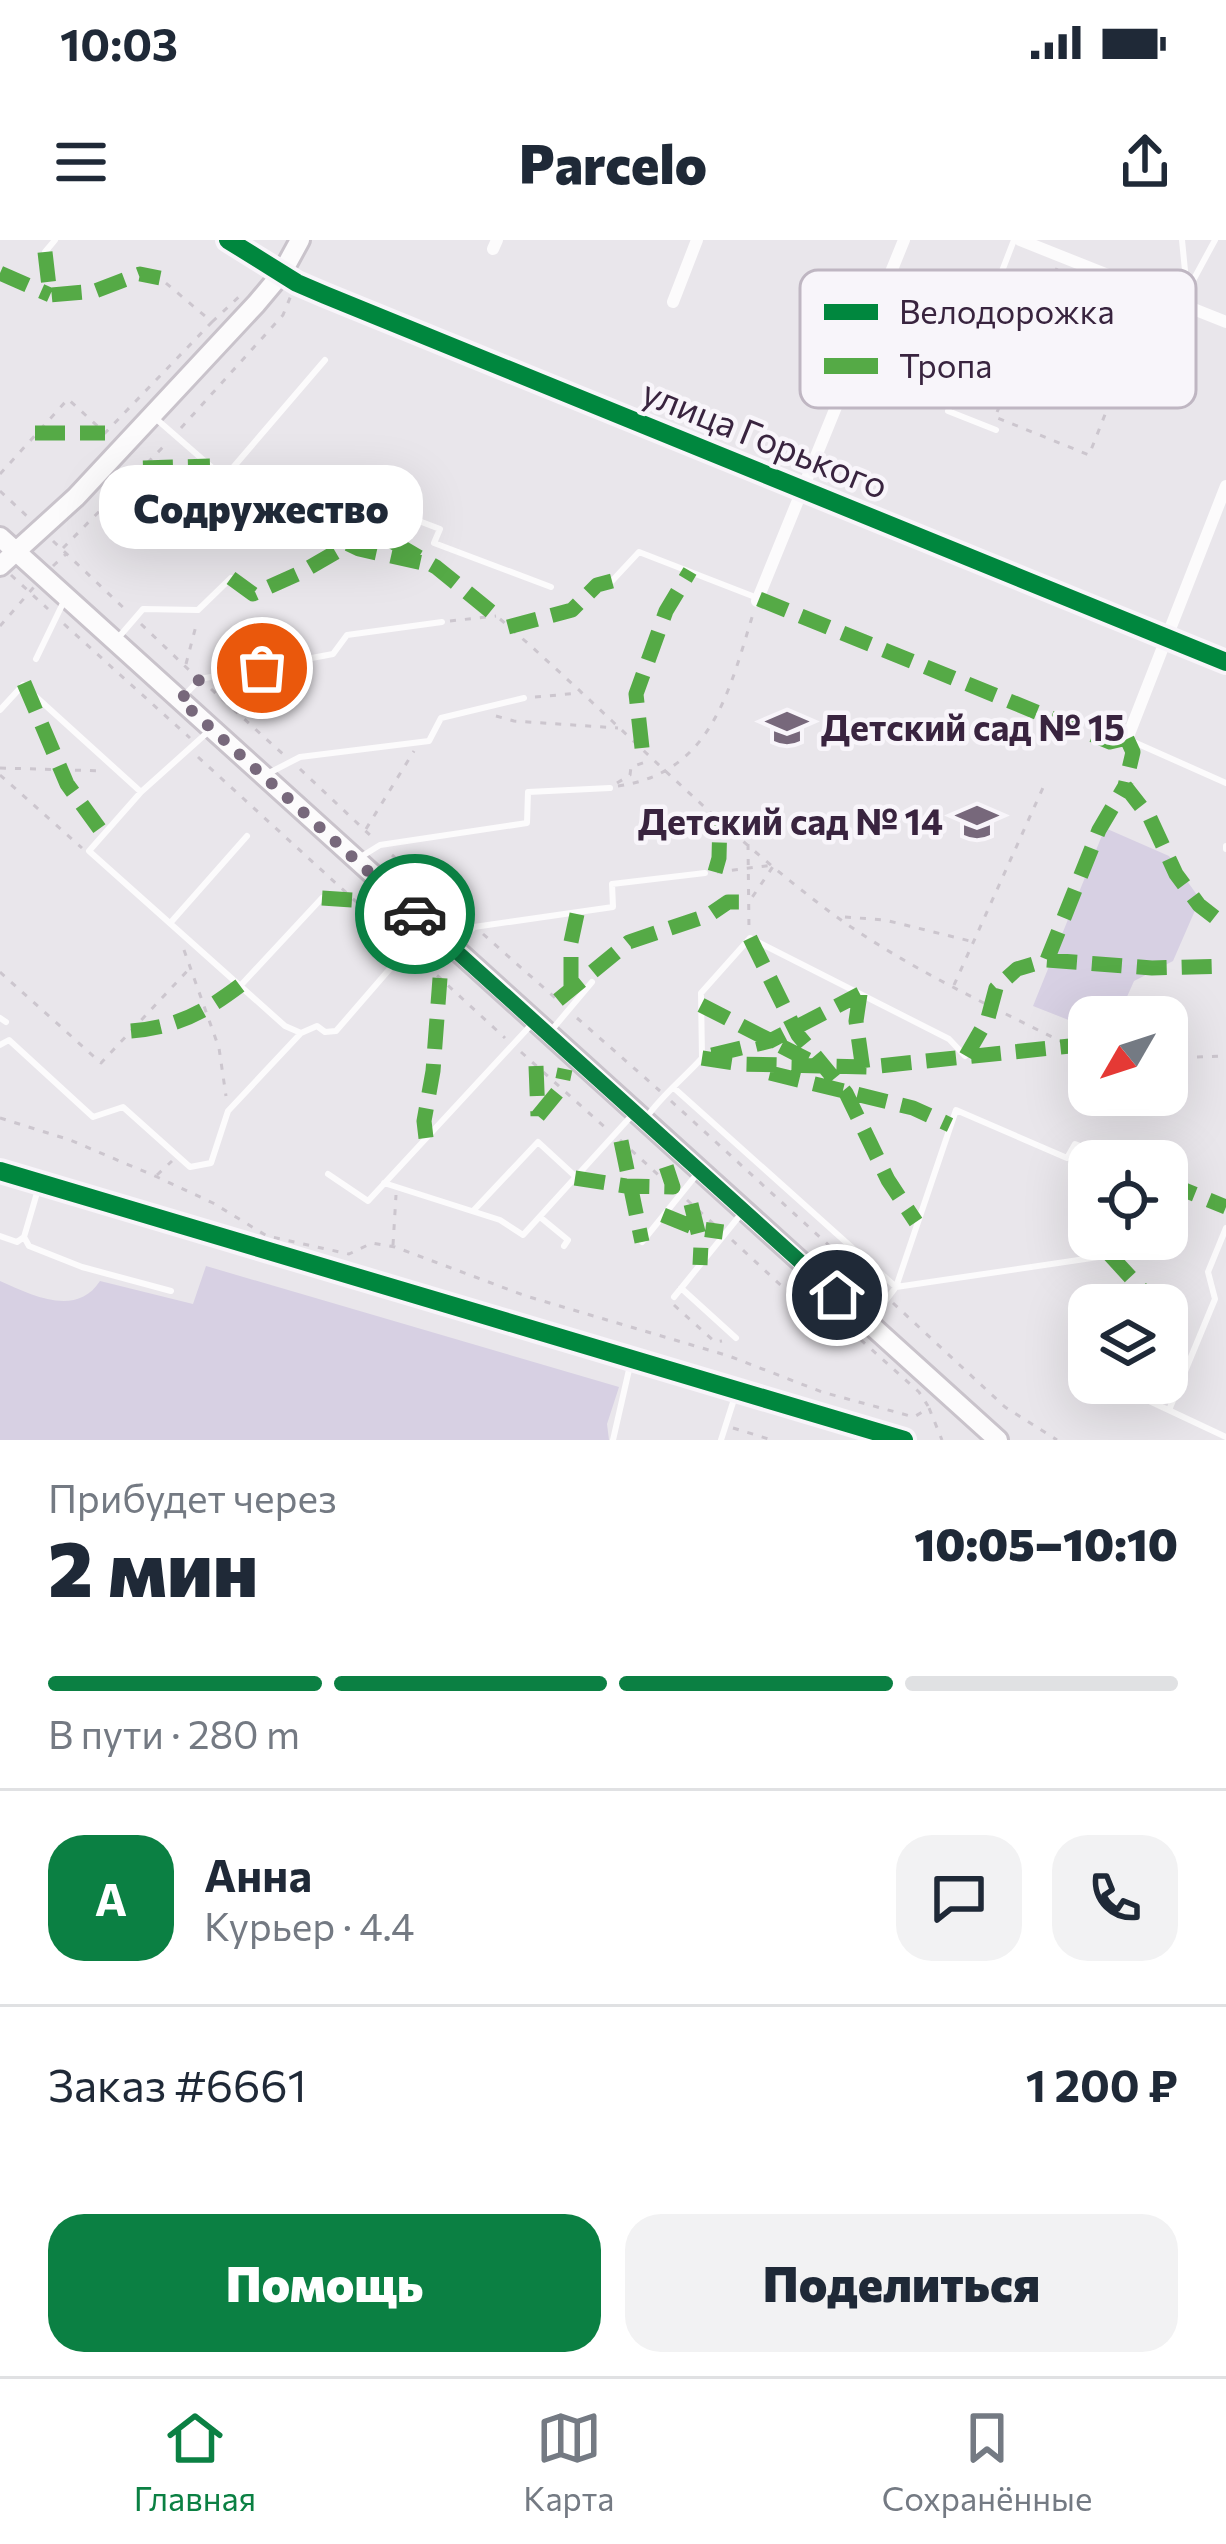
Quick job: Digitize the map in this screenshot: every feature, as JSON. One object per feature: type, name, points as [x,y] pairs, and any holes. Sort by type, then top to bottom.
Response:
[{"type":"main road","points":[[1,566],[42,531],[290,275],[300,240]]},
{"type":"main road","points":[[0,537],[998,1440]]},
{"type":"street","name":"улица Горького","points":[[228,240],[325,295],[1226,662]]},
{"type":"street","points":[[673,302],[697,240]]},
{"type":"street","points":[[892,270],[904,240]]},
{"type":"street","points":[[1017,240],[1104,270]]},
{"type":"street","points":[[1196,304],[1226,322]]},
{"type":"street","points":[[758,600],[836,408]]},
{"type":"street","points":[[1127,739],[1226,486]]},
{"type":"street","points":[[0,1171],[904,1440]]},
{"type":"lane","points":[[45,251],[55,240]]},
{"type":"lane","points":[[1005,270],[1017,240]]},
{"type":"lane","points":[[1182,240],[1184,270]]},
{"type":"lane","points":[[1196,277],[1215,240]]},
{"type":"lane","points":[[224,478],[325,360]]},
{"type":"lane","points":[[949,408],[996,430]]},
{"type":"lane","points":[[152,415],[224,478],[353,496],[440,529],[434,543],[550,587]]},
{"type":"lane","points":[[612,581],[639,552],[758,600]]},
{"type":"lane","points":[[116,640],[142,609],[198,610],[231,578]]},
{"type":"lane","points":[[36,659],[67,596]]},
{"type":"lane","points":[[180,700],[200,679],[333,654],[347,635],[442,622]]},
{"type":"lane","points":[[0,710],[22,685],[141,792]]},
{"type":"lane","points":[[264,776],[291,761],[429,741],[441,718],[524,698]]},
{"type":"lane","points":[[212,729],[141,792],[89,851],[285,1026],[301,1033]]},
{"type":"lane","points":[[1127,739],[1226,783]]},
{"type":"lane","points":[[356,860],[380,845],[527,823],[528,792],[610,788]]},
{"type":"lane","points":[[172,921],[247,836]]},
{"type":"lane","points":[[452,948],[474,927],[613,907],[612,884],[705,873]]},
{"type":"lane","points":[[242,984],[322,898]]},
{"type":"lane","points":[[384,1183],[500,1220],[523,1235],[614,1135],[674,1088],[702,1058],[700,993],[750,938],[949,1039],[965,1056]]},
{"type":"lane","points":[[0,1045],[9,1040],[93,1117],[124,1107],[190,1167],[211,1162],[228,1111],[301,1033],[317,1026],[325,1032],[336,1030],[407,949]]},
{"type":"lane","points":[[328,1174],[368,1201],[512,1044],[568,1010],[592,982]]},
{"type":"lane","points":[[674,1088],[896,1287]]},
{"type":"lane","points":[[868,1324],[896,1287],[956,1110],[1068,1156]]},
{"type":"lane","points":[[473,1211],[538,1142],[576,1177]]},
{"type":"lane","points":[[642,1242],[699,1172]]},
{"type":"lane","points":[[0,1237],[17,1242],[24,1237],[40,1184]]},
{"type":"lane","points":[[674,1297],[743,1211]]},
{"type":"lane","points":[[540,1217],[568,1240],[564,1246]]},
{"type":"lane","points":[[1169,1410],[1215,1298],[1208,1272],[1226,1228]]},
{"type":"lane","points":[[24,1237],[28,1246],[82,1267],[171,1291]]},
{"type":"lane","points":[[896,1287],[1078,1260]]},
{"type":"lane","points":[[682,1288],[736,1338]]},
{"type":"lane","points":[[614,1440],[631,1361]]},
{"type":"lane","points":[[721,1440],[736,1393]]},
{"type":"lane","points":[[1156,1404],[1226,1437]]},
{"type":"path","points":[[1056,270],[1059,262]]},
{"type":"path","points":[[62,549],[156,456],[283,315],[290,275]]},
{"type":"path","points":[[160,278],[212,322]]},
{"type":"path","points":[[0,474],[68,399],[105,433],[250,286]]},
{"type":"path","points":[[999,408],[995,417],[1089,455],[1108,408]]},
{"type":"path","points":[[0,490],[380,845],[663,1094],[1005,1407],[1057,1440]]},
{"type":"path","points":[[1,566],[526,1057],[800,1303],[831,1313],[919,1393],[942,1440]]},
{"type":"path","points":[[0,626],[44,575]]},
{"type":"path","points":[[610,788],[647,782],[668,772],[704,741],[758,600]]},
{"type":"path","points":[[185,666],[198,610]]},
{"type":"path","points":[[442,622],[498,618],[827,910],[910,966],[1068,1045]]},
{"type":"path","points":[[524,698],[581,693]]},
{"type":"path","points":[[470,709],[514,721],[620,728]]},
{"type":"path","points":[[365,830],[419,742]]},
{"type":"path","points":[[610,788],[630,775],[631,767],[654,759]]},
{"type":"path","points":[[0,774],[118,772]]},
{"type":"path","points":[[0,774],[73,843],[89,851]]},
{"type":"path","points":[[953,987],[1046,782]]},
{"type":"path","points":[[748,843],[750,938]]},
{"type":"path","points":[[715,872],[774,865]]},
{"type":"path","points":[[749,902],[774,865]]},
{"type":"path","points":[[840,916],[885,920],[972,942]]},
{"type":"path","points":[[172,921],[219,1048],[228,1111]]},
{"type":"path","points":[[0,972],[101,1063],[190,968]]},
{"type":"path","points":[[517,1067],[526,1057]]},
{"type":"path","points":[[1188,1058],[1226,1057]]},
{"type":"path","points":[[0,1118],[70,1140],[155,1177],[267,1236],[349,1254],[372,1243],[393,1247],[526,1296],[729,1356],[822,1392],[914,1417],[929,1408]]},
{"type":"path","points":[[155,1177],[178,1156]]},
{"type":"path","points":[[393,1247],[396,1187]]},
{"type":"path","points":[[674,1297],[674,1306],[715,1342],[736,1338]]},
{"type":"path","points":[[726,1426],[772,1440]]},
{"type":"shaded area","points":[[1105,828],[1169,856],[1200,899],[1173,961],[1134,981],[1127,996],[1068,996],[1068,1020],[1033,1006]]},
{"type":"shaded area","points":[[206,1266],[619,1387],[607,1424],[609,1440],[0,1440],[0,1281],[53,1300],[79,1299],[100,1281],[193,1304]]},
{"type":"marked path","points":[[45,252],[50,295],[95,291],[140,274],[160,278]]},
{"type":"marked path","points":[[0,273],[50,295]]},
{"type":"marked path","points":[[35,433],[105,433]]},
{"type":"marked path","points":[[143,468],[210,466]]},
{"type":"marked path","points":[[230,479],[274,509],[359,549],[432,565]]},
{"type":"marked path","points":[[319,491],[372,530],[436,567],[500,619]]},
{"type":"marked path","points":[[231,578],[253,594],[348,545]]},
{"type":"marked path","points":[[642,748],[636,694],[666,611],[690,571]]},
{"type":"marked path","points":[[508,627],[572,610],[597,585],[612,581]]},
{"type":"marked path","points":[[759,599],[1110,742],[1127,738]]},
{"type":"marked path","points":[[24,683],[67,784],[104,835]]},
{"type":"marked path","points":[[1127,739],[1133,752],[1125,786],[1150,818],[1176,874],[1199,905],[1226,926]]},
{"type":"marked path","points":[[966,1056],[988,1018],[996,988],[1017,969],[1047,960],[1099,830],[1125,786]]},
{"type":"marked path","points":[[715,872],[720,819]]},
{"type":"marked path","points":[[322,898],[352,900]]},
{"type":"marked path","points":[[558,1000],[629,942],[709,915],[728,902],[749,902]]},
{"type":"marked path","points":[[571,987],[571,942],[577,914]]},
{"type":"marked path","points":[[750,938],[798,1035],[846,1093],[888,1180],[916,1222]]},
{"type":"marked path","points":[[1047,960],[1152,968],[1226,966]]},
{"type":"marked path","points":[[426,1138],[440,978]]},
{"type":"marked path","points":[[131,1031],[190,1017],[242,984]]},
{"type":"marked path","points":[[860,994],[856,1021],[864,1077]]},
{"type":"marked path","points":[[712,1055],[770,1041],[860,994]]},
{"type":"marked path","points":[[701,1005],[814,1063]]},
{"type":"marked path","points":[[702,1058],[741,1064],[869,1067],[1068,1046]]},
{"type":"marked path","points":[[536,1066],[538,1116]]},
{"type":"marked path","points":[[538,1116],[561,1088],[565,1069]]},
{"type":"marked path","points":[[770,1073],[913,1108],[950,1125]]},
{"type":"marked path","points":[[621,1141],[642,1242]]},
{"type":"marked path","points":[[575,1178],[673,1187],[664,1160]]},
{"type":"marked path","points":[[1188,1192],[1226,1207]]},
{"type":"marked path","points":[[691,1204],[701,1244],[700,1265]]},
{"type":"marked path","points":[[663,1215],[695,1228],[723,1232]]},
{"type":"marked path","points":[[1115,1260],[1137,1284]]},
{"type":"cycle path","points":[[228,240],[325,295],[1226,662]]},
{"type":"cycle path","points":[[0,1171],[904,1440]]},
{"type":"way so far","points":[[262,668],[200,679],[180,700],[415,914]]},
{"type":"place","name":"Содружество","points":[[262,668]]},
{"type":"place","name":"Детский сад № 15","points":[[787,728]]},
{"type":"place","name":"Детский сад № 14","points":[[977,822]]},
{"type":"route","points":[[415,914],[837,1295]]}]
